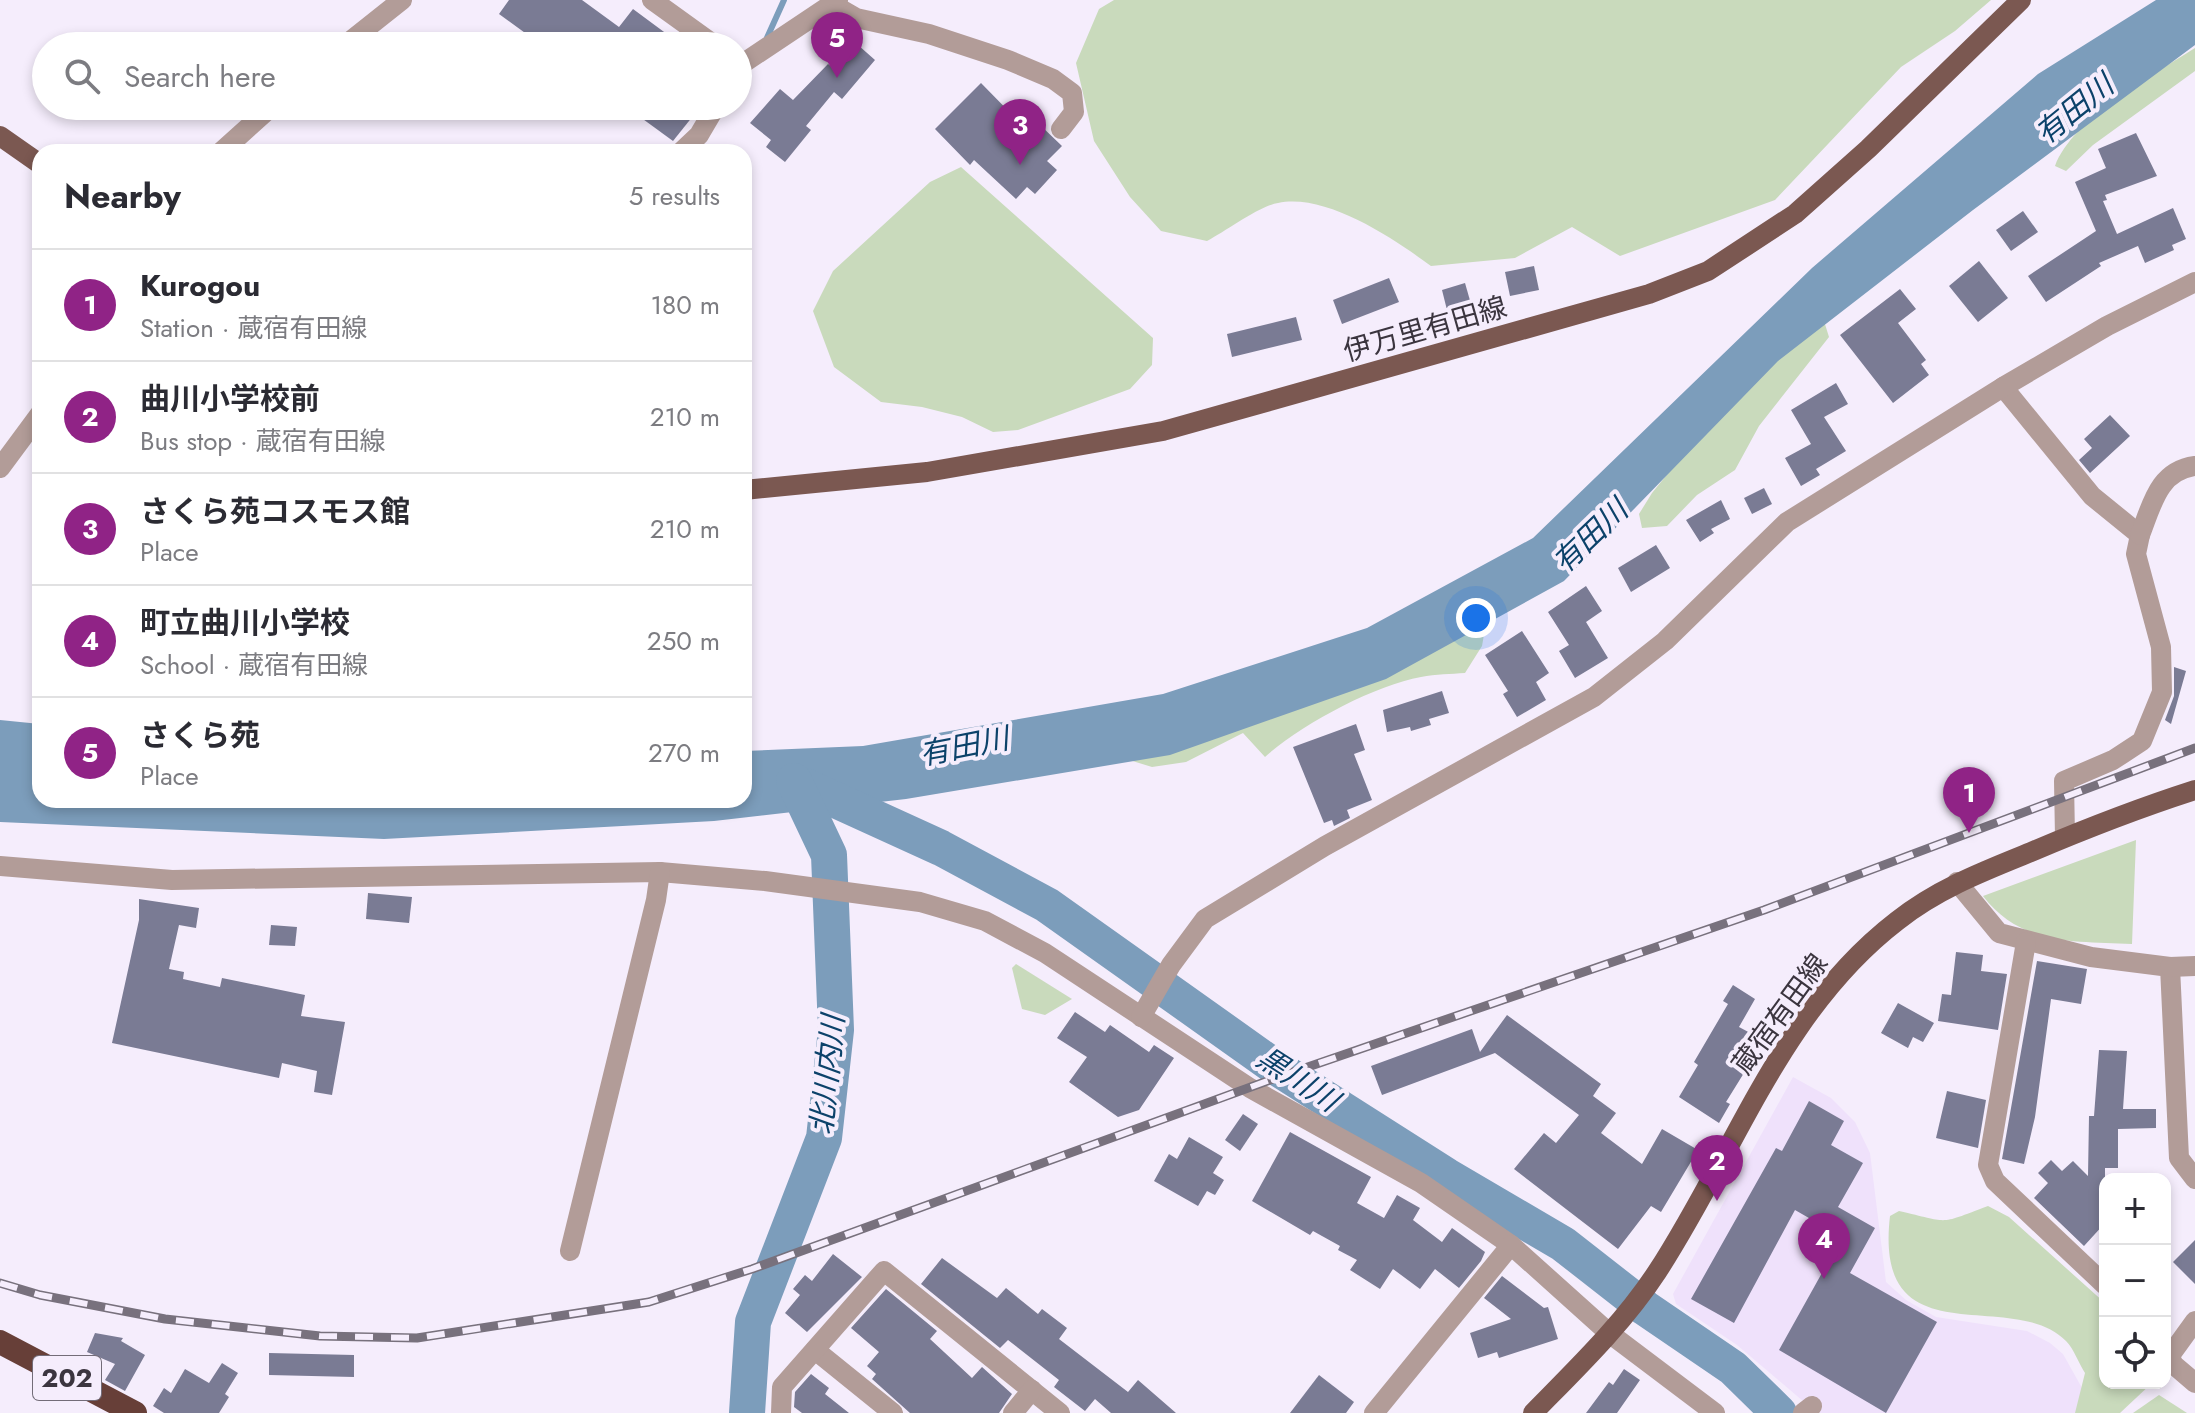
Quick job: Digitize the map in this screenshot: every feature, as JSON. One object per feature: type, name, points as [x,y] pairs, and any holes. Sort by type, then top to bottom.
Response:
[{"type":"highway","name":"202","points":[[0,1342],[135,1413]]},
{"type":"main road","name":"伊万里有田線","points":[[752,489],[927,472],[1163,431],[1649,294],[1708,271],[1795,214],[1868,149],[2021,0]]},
{"type":"main road","points":[[0,136],[32,158]]},
{"type":"main road","name":"蔵宿有田線","points":[[1533,1413],[1609,1333],[1655,1275],[1779,1053],[1847,967],[1897,920],[1957,882],[2065,837],[2195,790]]},
{"type":"street","points":[[362,32],[402,0]]},
{"type":"street","points":[[652,0],[697,32]]},
{"type":"street","points":[[752,56],[835,2],[856,18],[941,38],[1053,79],[1072,93],[1074,112],[1061,129]]},
{"type":"street","points":[[230,144],[256,120]]},
{"type":"street","points":[[689,144],[708,120]]},
{"type":"street","points":[[1144,1014],[1171,965],[1205,919],[1325,846],[1594,697],[1665,641],[1787,522],[2003,387],[2107,326],[2195,282]]},
{"type":"street","points":[[2003,387],[2092,496],[2140,535]]},
{"type":"street","points":[[0,468],[32,425]]},
{"type":"street","points":[[2065,837],[2064,781],[2113,760],[2142,741],[2162,692],[2161,647],[2136,554],[2140,535],[2162,481],[2195,466]]},
{"type":"street","points":[[0,866],[172,880],[660,872],[905,900],[985,921],[1045,953],[1144,1014],[1250,1088],[1421,1183],[1511,1245],[1609,1333],[1715,1413]]},
{"type":"street","points":[[570,1251],[656,900],[660,872]]},
{"type":"street","points":[[1957,882],[1999,933],[2091,957],[2170,967],[2195,966]]},
{"type":"street","points":[[2026,942],[1988,1165],[1995,1181],[2099,1279]]},
{"type":"street","points":[[2170,967],[2179,1158],[2195,1179]]},
{"type":"street","points":[[1374,1413],[1511,1245]]},
{"type":"street","points":[[781,1413],[782,1387],[884,1271],[1060,1413]]},
{"type":"street","points":[[2171,1349],[2195,1321]]},
{"type":"street","points":[[815,1350],[893,1413]]},
{"type":"street","points":[[2171,1358],[2195,1383]]},
{"type":"street","points":[[1013,1413],[1032,1390]]},
{"type":"shaded area","points":[[1793,1077],[1831,1098],[1855,1122],[1870,1153],[1886,1282],[1906,1300],[1936,1317],[2027,1331],[2050,1343],[2063,1354],[2096,1413],[1817,1413],[1737,1345],[1676,1304],[1673,1294]]},
{"type":"green space","points":[[1114,0],[1991,0],[1955,31],[1901,67],[1775,200],[1620,256],[1572,227],[1515,258],[1431,266],[1359,221],[1338,211],[1297,202],[1270,205],[1207,241],[1161,231],[1130,197],[1094,141],[1076,63],[1099,9]]},
{"type":"green space","points":[[2195,48],[2195,71],[2093,145],[2066,171],[2055,166],[2064,148],[2096,115]]},
{"type":"green space","points":[[961,167],[1153,338],[1152,365],[1130,389],[1018,430],[993,432],[962,417],[922,407],[881,402],[834,367],[813,311],[833,271],[930,182]]},
{"type":"green space","points":[[1824,321],[1829,337],[1759,426],[1735,470],[1697,495],[1667,526],[1642,528],[1639,514],[1652,493],[1727,401]]},
{"type":"green space","points":[[1459,628],[1485,629],[1482,646],[1465,673],[1421,677],[1382,688],[1318,720],[1265,757],[1243,733],[1186,762],[1152,767],[1113,755]]},
{"type":"green space","points":[[2136,840],[2132,944],[2050,938],[2014,924],[1983,896]]},
{"type":"green space","points":[[1016,964],[1072,999],[1045,1015],[1022,1009],[1012,968]]},
{"type":"green space","points":[[1988,1206],[2009,1217],[2099,1298],[2099,1389],[2146,1389],[2120,1413],[2075,1413],[2085,1373],[2066,1341],[2042,1326],[2013,1319],[1951,1313],[1924,1305],[1903,1289],[1890,1261],[1890,1216],[1899,1211],[1944,1220]]},
{"type":"green space","points":[[2159,1395],[2187,1413],[2133,1413]]},
{"type":"water","name":"有田川","points":[[2156,0],[2195,0],[2195,45],[1973,210],[1778,361],[1564,581],[1386,679],[1170,755],[906,799],[714,821],[384,839],[0,822],[0,720],[32,723],[32,808],[752,808],[752,751],[863,746],[1163,694],[1367,628],[1533,538],[1812,268],[2038,74]]},
{"type":"building","points":[[509,0],[582,0],[619,27],[633,9],[664,32],[524,32],[499,14]]},
{"type":"building","points":[[858,45],[875,60],[842,99],[834,92],[806,126],[811,130],[785,162],[766,147],[771,140],[750,123],[780,89],[793,100],[828,64],[836,70]]},
{"type":"building","points":[[981,83],[1031,134],[1039,124],[1062,146],[1047,161],[1057,170],[1035,194],[1027,187],[1016,199],[974,160],[970,165],[935,129]]},
{"type":"building","points":[[644,120],[690,120],[673,141]]},
{"type":"building","points":[[2136,133],[2157,176],[2105,195],[2107,200],[2103,201],[2117,234],[2173,208],[2186,239],[2172,245],[2174,250],[2145,263],[2138,246],[2099,263],[2101,266],[2046,302],[2028,276],[2096,231],[2075,182],[2106,168],[2098,149]]},
{"type":"building","points":[[2023,211],[2038,232],[2011,251],[1996,230]]},
{"type":"building","points":[[1979,261],[2008,298],[1978,322],[1949,286]]},
{"type":"building","points":[[1534,266],[1539,290],[1510,296],[1505,272]]},
{"type":"building","points":[[1389,278],[1399,302],[1342,324],[1333,300]]},
{"type":"building","points":[[1465,283],[1473,311],[1449,318],[1442,290]]},
{"type":"building","points":[[1900,289],[1916,309],[1898,323],[1926,360],[1921,364],[1929,375],[1893,403],[1840,335]]},
{"type":"building","points":[[1296,317],[1302,340],[1232,357],[1227,334]]},
{"type":"building","points":[[1836,383],[1848,404],[1824,417],[1846,451],[1816,469],[1820,475],[1801,486],[1785,458],[1811,444],[1791,410]]},
{"type":"building","points":[[2110,415],[2130,436],[2090,473],[2079,460],[2092,448],[2084,439]]},
{"type":"building","points":[[1764,488],[1772,504],[1752,514],[1744,498]]},
{"type":"building","points":[[1721,500],[1730,519],[1711,529],[1714,533],[1700,542],[1686,520]]},
{"type":"building","points":[[1656,545],[1670,568],[1631,592],[1618,568]]},
{"type":"building","points":[[1586,586],[1602,611],[1586,622],[1608,658],[1575,678],[1559,651],[1569,645],[1548,612]]},
{"type":"building","points":[[1522,631],[1549,673],[1536,682],[1546,700],[1517,717],[1503,694],[1508,691],[1485,655]]},
{"type":"building","points":[[2174,667],[2186,671],[2171,724],[2165,720],[2174,696]]},
{"type":"building","points":[[1442,691],[1449,713],[1429,719],[1431,725],[1411,731],[1410,727],[1387,732],[1383,710]]},
{"type":"building","points":[[1356,724],[1365,750],[1354,754],[1372,800],[1347,810],[1350,818],[1334,826],[1332,820],[1324,823],[1293,747]]},
{"type":"building","points":[[368,893],[412,897],[409,923],[366,919]]},
{"type":"building","points":[[139,899],[199,908],[196,928],[179,925],[169,969],[184,972],[183,979],[220,987],[222,978],[305,995],[301,1016],[345,1022],[332,1095],[314,1092],[317,1071],[282,1063],[279,1078],[112,1043],[139,920]]},
{"type":"building","points":[[271,925],[297,927],[295,946],[269,945]]},
{"type":"building","points":[[1956,952],[1983,955],[1981,971],[2007,974],[1998,1030],[1938,1021],[1942,994],[1951,995]]},
{"type":"building","points":[[2037,961],[2087,969],[2081,1004],[2051,999],[2035,1117],[2024,1164],[2002,1159]]},
{"type":"building","points":[[1733,985],[1755,999],[1739,1027],[1754,1035],[1743,1054],[1752,1060],[1726,1102],[1730,1104],[1719,1123],[1679,1097],[1698,1065],[1694,1062],[1728,1004],[1723,1001]]},
{"type":"building","points":[[1898,1003],[1934,1023],[1923,1042],[1913,1037],[1908,1048],[1881,1033]]},
{"type":"building","points":[[1075,1012],[1105,1032],[1110,1025],[1149,1052],[1154,1045],[1174,1058],[1139,1110],[1118,1117],[1069,1082],[1087,1057],[1057,1038]]},
{"type":"building","points":[[1507,1015],[1601,1084],[1593,1096],[1616,1113],[1601,1133],[1642,1164],[1662,1129],[1698,1150],[1661,1212],[1651,1206],[1618,1249],[1514,1169],[1544,1133],[1556,1143],[1579,1115],[1495,1053],[1382,1095],[1371,1066],[1472,1029],[1480,1052]]},
{"type":"building","points":[[2099,1050],[2127,1051],[2123,1109],[2156,1109],[2156,1128],[2118,1129],[2118,1168],[2105,1168],[2105,1173],[2099,1173],[2099,1230],[2084,1246],[2034,1198],[2048,1183],[2038,1173],[2051,1160],[2062,1171],[2073,1161],[2088,1176],[2089,1116],[2094,1116]]},
{"type":"building","points":[[1947,1091],[1986,1100],[1978,1148],[1936,1138]]},
{"type":"building","points":[[1809,1101],[1844,1121],[1831,1145],[1863,1163],[1838,1207],[1875,1228],[1850,1273],[1937,1322],[1886,1413],[1779,1350],[1842,1237],[1795,1210],[1734,1323],[1691,1299],[1776,1148],[1782,1151]]},
{"type":"building","points":[[1243,1114],[1258,1124],[1240,1151],[1225,1140]]},
{"type":"building","points":[[1290,1132],[1371,1177],[1357,1203],[1384,1218],[1397,1195],[1420,1208],[1413,1220],[1442,1242],[1452,1228],[1485,1252],[1481,1261],[1459,1288],[1435,1269],[1420,1289],[1393,1269],[1380,1289],[1350,1270],[1357,1260],[1338,1250],[1340,1246],[1313,1231],[1310,1235],[1252,1201]]},
{"type":"building","points":[[1189,1137],[1223,1157],[1213,1173],[1224,1180],[1215,1195],[1207,1191],[1198,1206],[1154,1181],[1169,1154],[1177,1159]]},
{"type":"building","points":[[2195,1240],[2195,1284],[2173,1262]]},
{"type":"building","points":[[833,1254],[862,1277],[807,1332],[785,1313],[800,1295],[793,1289],[805,1275],[812,1281]]},
{"type":"building","points":[[942,1258],[997,1298],[1006,1288],[1038,1314],[1042,1309],[1067,1328],[1059,1339],[1128,1392],[1138,1380],[1176,1413],[1111,1413],[1095,1399],[1085,1411],[1054,1387],[1059,1380],[1008,1340],[1000,1348],[921,1284]]},
{"type":"building","points":[[1502,1276],[1544,1308],[1548,1307],[1558,1339],[1499,1358],[1497,1352],[1478,1358],[1470,1333],[1511,1319],[1484,1298]]},
{"type":"building","points":[[886,1289],[937,1331],[930,1339],[972,1378],[982,1367],[1012,1394],[999,1413],[910,1413],[872,1379],[876,1374],[867,1366],[879,1352],[851,1328]]},
{"type":"building","points":[[95,1333],[123,1338],[121,1341],[145,1355],[125,1391],[105,1380],[115,1364],[87,1352]]},
{"type":"building","points":[[269,1353],[354,1355],[354,1377],[269,1375]]},
{"type":"building","points":[[222,1363],[238,1373],[225,1394],[229,1397],[219,1413],[164,1413],[153,1406],[164,1388],[171,1393],[185,1369],[209,1383]]},
{"type":"building","points":[[1624,1369],[1640,1380],[1617,1413],[1586,1413],[1609,1382],[1613,1385]]},
{"type":"building","points":[[811,1374],[829,1388],[825,1394],[849,1413],[802,1413],[794,1407],[795,1392]]},
{"type":"building","points":[[1319,1375],[1354,1402],[1346,1413],[1290,1413]]},
{"type":"waterway","points":[[766,40],[784,0]]},
{"type":"waterway","name":"北川内川","points":[[747,1413],[753,1322],[824,1138],[836,1030],[829,855],[794,781]]},
{"type":"waterway","name":"黒川川","points":[[805,786],[941,848],[1047,905],[1271,1064],[1447,1176],[1563,1244],[1645,1308],[1733,1368],[1779,1413]]},
{"type":"railway","points":[[0,1283],[40,1295],[165,1319],[320,1336],[417,1338],[649,1302],[752,1269],[1270,1080],[1764,910],[2195,748]]},
{"type":"place","name":"さくら苑","points":[[837,78]]},
{"type":"place","name":"さくら苑コスモス館","points":[[1020,165]]},
{"type":"place","name":"Kurogou","points":[[1969,833]]},
{"type":"place","name":"曲川小学校前","points":[[1717,1201]]},
{"type":"place","name":"町立曲川小学校","points":[[1824,1279]]}]
